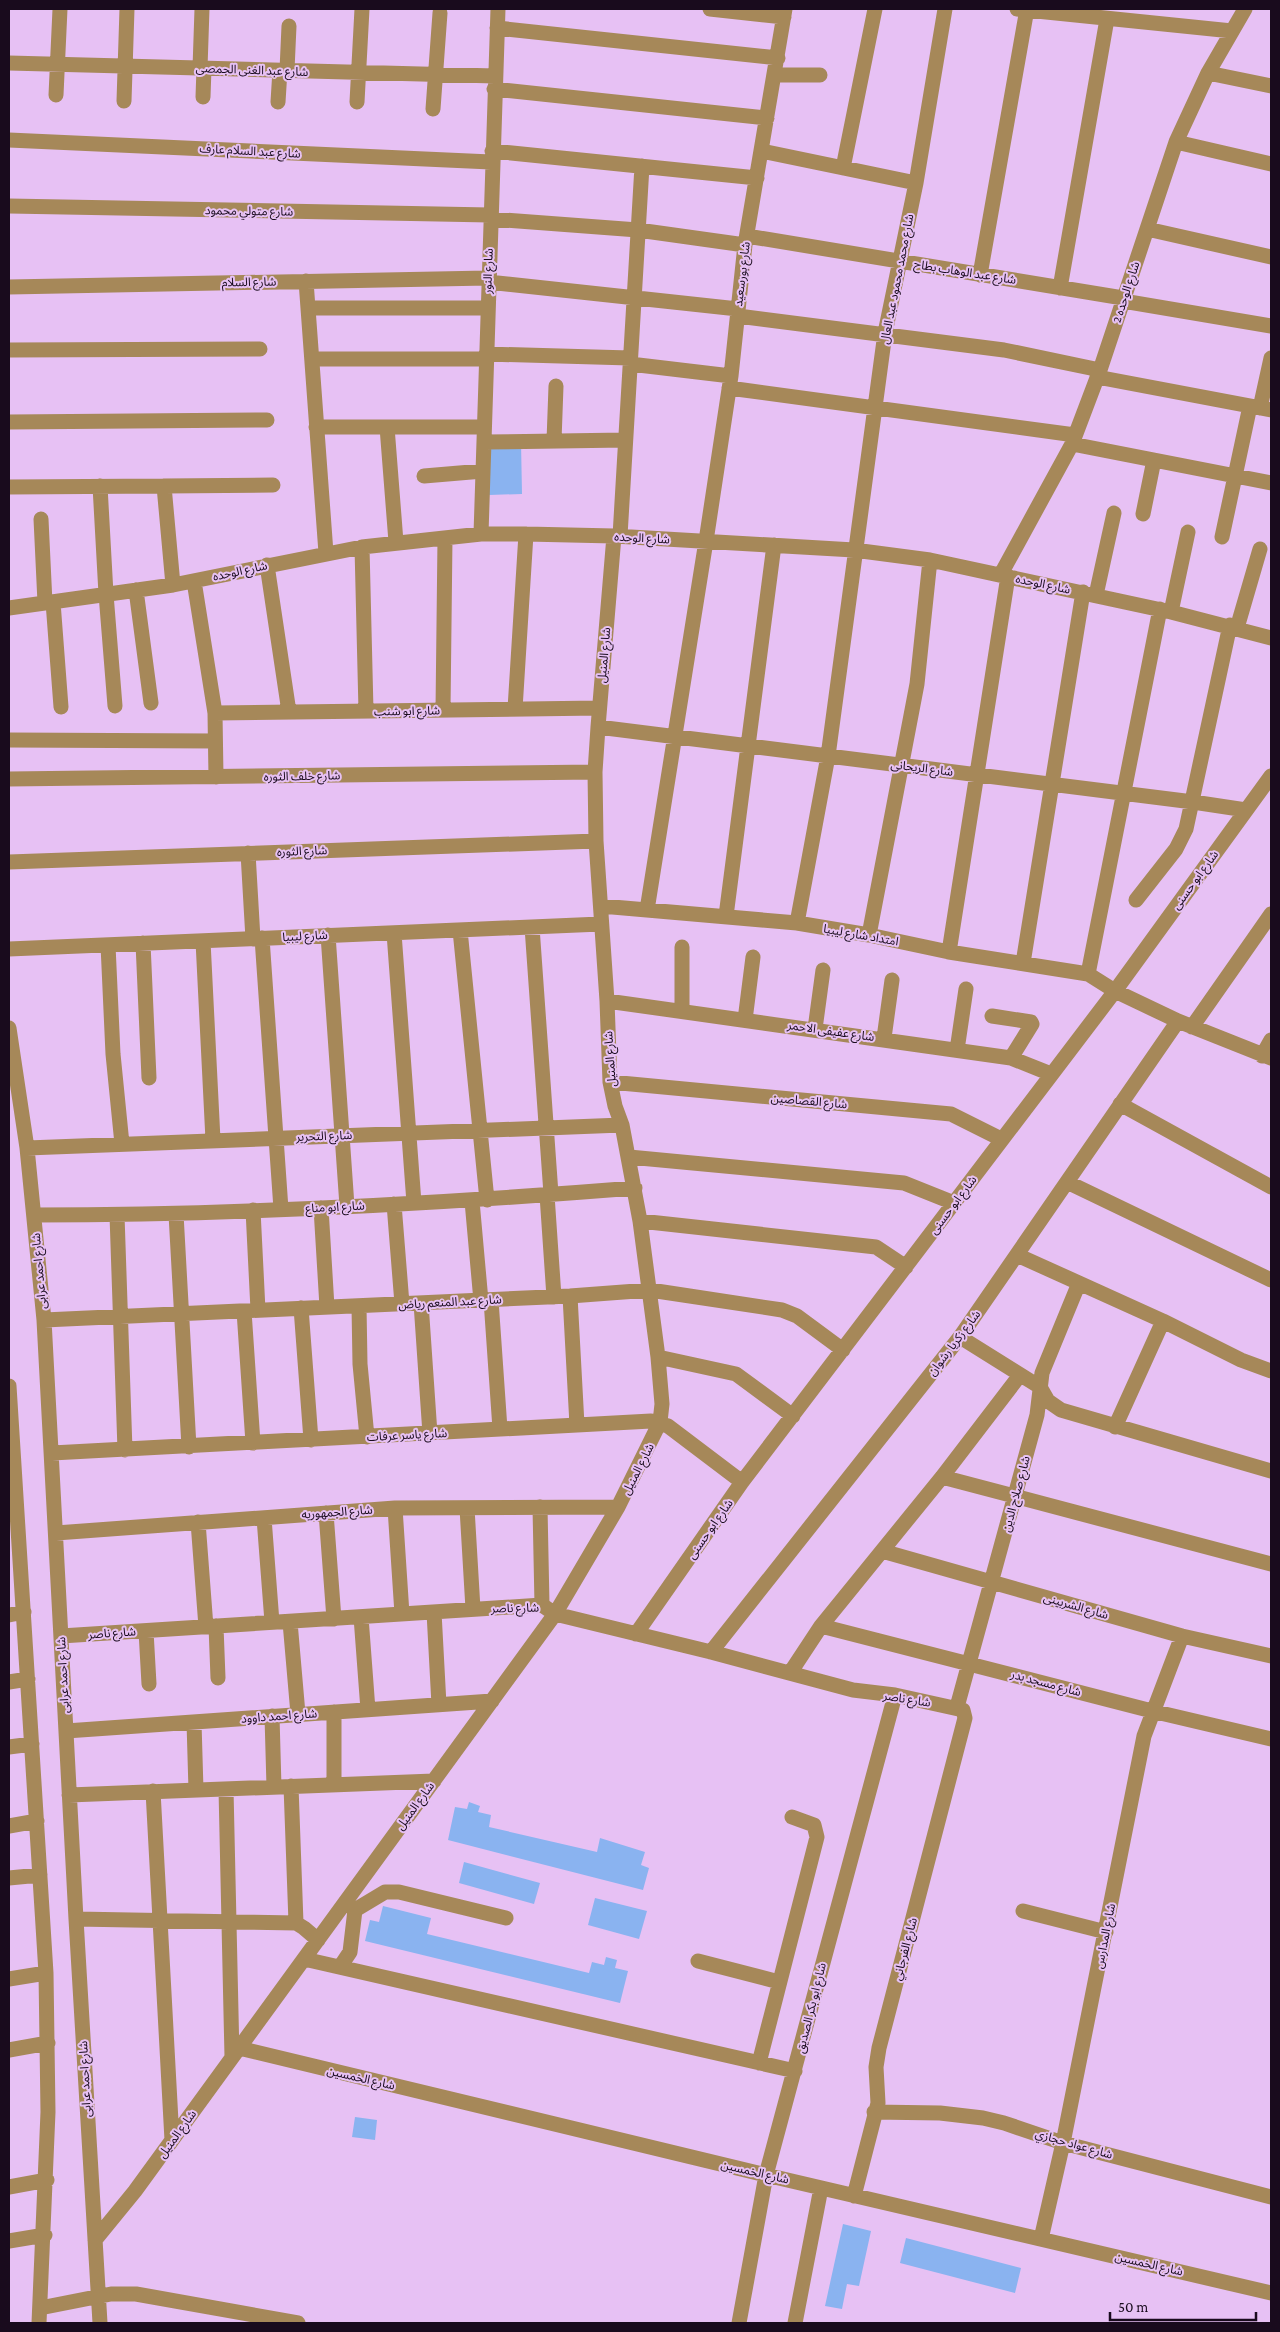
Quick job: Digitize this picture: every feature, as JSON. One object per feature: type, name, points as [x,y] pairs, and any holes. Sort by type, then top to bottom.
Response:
[{"type":"street","points":[[56,95],[60,9]]},
{"type":"street","points":[[124,102],[127,9]]},
{"type":"street","points":[[202,9],[203,97]]},
{"type":"street","points":[[357,102],[362,9]]},
{"type":"street","name":"شارع النور","points":[[481,534],[494,82],[498,9]]},
{"type":"street","points":[[710,9],[784,13]]},
{"type":"street","points":[[843,168],[875,9]]},
{"type":"street","name":"شارع محمد محمود عبد العال","points":[[797,924],[828,756],[854,550],[876,408],[885,333],[916,183],[945,9]]},
{"type":"street","points":[[1018,9],[1232,31]]},
{"type":"street","points":[[980,274],[1027,9]]},
{"type":"street","name":"شارع الوحده 2","points":[[949,952],[977,775],[1005,575],[1073,439],[1098,374],[1176,142],[1208,73],[1245,9]]},
{"type":"street","points":[[433,108],[440,13]]},
{"type":"street","name":"شارع بورسعيد","points":[[647,910],[676,737],[730,382],[746,241],[784,13]]},
{"type":"street","points":[[1060,288],[1107,19]]},
{"type":"street","points":[[278,102],[289,26]]},
{"type":"street","points":[[497,28],[778,58]]},
{"type":"street","name":"شارع عبد الغنى الجمصى","points":[[9,63],[436,74],[767,118]]},
{"type":"street","points":[[1208,73],[1271,86]]},
{"type":"street","points":[[775,75],[820,75]]},
{"type":"street","name":"شارع عبد السلام عارف","points":[[9,140],[492,156],[642,166],[757,178]]},
{"type":"street","points":[[1176,142],[1271,164]]},
{"type":"street","points":[[762,151],[916,183]]},
{"type":"street","name":"شارع المنيل","points":[[95,2240],[135,2191],[555,1614],[618,1507],[660,1422],[662,1404],[658,1357],[640,1220],[629,1157],[610,1082],[607,1001],[596,841],[595,772],[599,708],[625,440],[642,166]]},
{"type":"street","name":"شارع متولي محمود","points":[[9,206],[490,217],[638,230]]},
{"type":"street","points":[[1147,229],[1271,257]]},
{"type":"street","name":"شارع عبد الوهاب بطاح","points":[[638,230],[746,241],[900,261],[1271,325]]},
{"type":"street","name":"شارع السلام","points":[[9,287],[306,281],[488,280],[634,298],[1004,350],[1098,374],[1261,408]]},
{"type":"street","points":[[306,281],[326,554]]},
{"type":"street","points":[[308,308],[488,308]]},
{"type":"street","points":[[9,350],[260,349]]},
{"type":"street","points":[[312,359],[486,357],[630,361],[730,382],[876,408],[1073,439],[1154,460],[1271,483]]},
{"type":"street","points":[[1222,537],[1235,476],[1261,408],[1271,358]]},
{"type":"street","points":[[554,441],[556,386]]},
{"type":"street","points":[[9,422],[267,420]]},
{"type":"street","points":[[316,427],[387,427],[554,441],[625,440]]},
{"type":"street","points":[[387,427],[396,542]]},
{"type":"street","points":[[1142,514],[1154,460]]},
{"type":"street","points":[[424,476],[483,472]]},
{"type":"street","points":[[9,487],[273,485]]},
{"type":"street","points":[[100,486],[115,706]]},
{"type":"street","points":[[164,486],[173,585]]},
{"type":"street","points":[[1023,963],[1052,784],[1090,594],[1114,513]]},
{"type":"street","points":[[41,519],[62,707]]},
{"type":"street","points":[[1088,974],[1123,793],[1165,610],[1188,532]]},
{"type":"street","name":"شارع الوحده","points":[[9,608],[173,585],[267,565],[396,542],[481,534],[617,536],[854,550],[930,560],[1165,610],[1271,638]]},
{"type":"street","points":[[515,709],[526,534]]},
{"type":"street","points":[[443,710],[445,538]]},
{"type":"street","points":[[726,916],[774,545]]},
{"type":"street","points":[[362,547],[366,711]]},
{"type":"street","points":[[1136,900],[1176,849],[1186,829],[1234,627],[1260,549]]},
{"type":"street","points":[[869,935],[918,684],[930,560]]},
{"type":"street","points":[[267,565],[288,712]]},
{"type":"street","points":[[194,581],[215,713],[216,777]]},
{"type":"street","points":[[136,590],[151,703]]},
{"type":"street","name":"شارع ابو شنب","points":[[215,713],[599,708]]},
{"type":"street","name":"شارع الريحانى","points":[[598,727],[1246,810]]},
{"type":"street","points":[[9,740],[215,741]]},
{"type":"street","name":"شارع خلف الثوره","points":[[9,779],[595,772]]},
{"type":"street","name":"شارع ابو حسنى","points":[[636,1634],[742,1482],[1115,991],[1271,776]]},
{"type":"street","name":"شارع الثوره","points":[[9,862],[596,841]]},
{"type":"street","points":[[248,853],[258,938],[281,1209]]},
{"type":"street","name":"امتداد شارع ليبيا","points":[[601,906],[726,916],[869,935],[949,952],[1088,974],[1115,991]]},
{"type":"street","name":"شارع زكريا رشوان","points":[[712,1652],[960,1337],[1120,1104],[1271,914]]},
{"type":"street","name":"شارع ليبيا","points":[[9,949],[601,924]]},
{"type":"street","points":[[532,927],[554,1297]]},
{"type":"street","points":[[460,930],[479,1130],[479,1200],[486,1300],[500,1429]]},
{"type":"street","points":[[394,933],[414,1203]]},
{"type":"street","points":[[328,935],[347,1206]]},
{"type":"street","points":[[203,941],[213,1140]]},
{"type":"street","points":[[143,943],[149,1078]]},
{"type":"street","points":[[108,945],[113,1054],[122,1144]]},
{"type":"street","points":[[682,947],[682,1011]]},
{"type":"street","points":[[745,1020],[753,957]]},
{"type":"street","points":[[815,1029],[823,970]]},
{"type":"street","points":[[884,1038],[892,980]]},
{"type":"street","points":[[957,1050],[966,989]]},
{"type":"street","points":[[1115,991],[1185,1024],[1267,1057],[1271,1040]]},
{"type":"street","name":"شارع عفيفى الاحمر","points":[[607,1001],[884,1038],[1012,1058],[1051,1074]]},
{"type":"street","points":[[992,1016],[1030,1022],[1032,1024],[1012,1058]]},
{"type":"street","name":"شارع احمد عرابى","points":[[9,1028],[14,1085],[27,1148],[44,1320],[69,1795],[100,2323]]},
{"type":"street","name":"شارع القصاصين","points":[[610,1082],[950,1114],[1001,1140]]},
{"type":"street","points":[[1120,1104],[1271,1187]]},
{"type":"street","name":"شارع التحرير","points":[[27,1148],[622,1125]]},
{"type":"street","points":[[629,1157],[904,1183],[954,1203]]},
{"type":"street","points":[[1067,1182],[1271,1280]]},
{"type":"street","name":"شارع ابو مناع","points":[[34,1215],[176,1214],[321,1208],[479,1200],[635,1188]]},
{"type":"street","points":[[394,1204],[402,1304]]},
{"type":"street","points":[[321,1208],[327,1307]]},
{"type":"street","points":[[253,1210],[251,1311],[253,1443]]},
{"type":"street","points":[[176,1214],[189,1446]]},
{"type":"street","points":[[117,1215],[125,1450]]},
{"type":"street","points":[[640,1220],[876,1247],[906,1267]]},
{"type":"street","points":[[1017,1255],[1163,1321],[1241,1360],[1270,1368]]},
{"type":"street","name":"شارع صلاح الدين","points":[[957,1707],[1037,1415],[1040,1387],[1048,1357],[1079,1283]]},
{"type":"street","name":"شارع عبد المنعم رياض","points":[[44,1320],[554,1297],[650,1290],[782,1310],[797,1316],[842,1350]]},
{"type":"street","points":[[570,1296],[577,1425]]},
{"type":"street","points":[[421,1303],[430,1434]]},
{"type":"street","points":[[359,1306],[360,1364],[367,1436]]},
{"type":"street","points":[[301,1308],[311,1440]]},
{"type":"street","points":[[1115,1427],[1163,1321]]},
{"type":"street","points":[[960,1337],[1040,1387],[1048,1401],[1061,1410],[1271,1471]]},
{"type":"street","points":[[658,1357],[736,1374],[792,1416]]},
{"type":"street","points":[[790,1674],[821,1626],[942,1477],[1020,1375]]},
{"type":"street","points":[[9,1386],[14,1552],[24,1612],[46,1973],[48,2043],[47,2180],[39,2323]]},
{"type":"street","points":[[660,1422],[742,1482]]},
{"type":"street","name":"شارع ياسر عرفات","points":[[52,1453],[660,1422]]},
{"type":"street","points":[[942,1477],[1271,1564]]},
{"type":"street","points":[[540,1507],[542,1605]]},
{"type":"street","name":"شارع الجمهوريه","points":[[56,1533],[395,1508],[618,1507]]},
{"type":"street","points":[[395,1508],[402,1614]]},
{"type":"street","points":[[467,1508],[473,1609]]},
{"type":"street","points":[[326,1513],[334,1619]]},
{"type":"street","points":[[264,1518],[272,1622]]},
{"type":"street","points":[[198,1522],[218,1678]]},
{"type":"street","name":"شارع الشربينى","points":[[882,1551],[1182,1636],[1271,1656]]},
{"type":"street","name":"شارع ناصر","points":[[61,1636],[542,1605],[555,1614],[712,1652],[854,1690],[895,1695],[957,1707]]},
{"type":"street","points":[[9,1615],[24,1612]]},
{"type":"street","points":[[434,1612],[439,1705]]},
{"type":"street","points":[[361,1617],[368,1710]]},
{"type":"street","points":[[290,1622],[298,1714]]},
{"type":"street","name":"شارع مسجد بدر","points":[[821,1626],[1152,1711],[1271,1739]]},
{"type":"street","points":[[146,1631],[149,1684]]},
{"type":"street","name":"شارع المدارس","points":[[1041,2239],[1063,2143],[1106,1932],[1138,1762],[1152,1711],[1182,1636]]},
{"type":"street","points":[[9,1682],[28,1679]]},
{"type":"street","name":"شارع ابو بكر الصديق","points":[[739,2323],[766,2175],[895,1695]]},
{"type":"street","name":"شارع احمد داوود","points":[[66,1731],[492,1701]]},
{"type":"street","name":"شارع الفرجاني","points":[[854,2196],[874,2112],[878,2103],[876,2067],[879,2048],[965,1718],[963,1710],[957,1707]]},
{"type":"street","points":[[334,1712],[334,1785]]},
{"type":"street","points":[[272,1716],[274,1787]]},
{"type":"street","points":[[194,1722],[196,1790]]},
{"type":"street","points":[[9,1748],[32,1744]]},
{"type":"street","points":[[69,1795],[434,1781]]},
{"type":"street","points":[[291,1786],[296,1923]]},
{"type":"street","points":[[226,1789],[229,1922],[236,2053]]},
{"type":"street","points":[[153,1791],[172,2140]]},
{"type":"street","points":[[759,2062],[817,1836],[814,1825],[792,1816]]},
{"type":"street","points":[[9,1826],[37,1821]]},
{"type":"street","points":[[9,1878],[40,1875]]},
{"type":"street","points":[[340,1967],[350,1952],[355,1910],[385,1892],[399,1892],[506,1918]]},
{"type":"street","points":[[1023,1912],[1106,1932]]},
{"type":"street","points":[[76,1918],[296,1923],[318,1940]]},
{"type":"street","points":[[304,1959],[795,2071]]},
{"type":"street","points":[[698,1961],[779,1982]]},
{"type":"street","points":[[9,1979],[46,1973]]},
{"type":"street","points":[[9,2050],[48,2043]]},
{"type":"street","name":"شارع الخمسين","points":[[236,2053],[1271,2292]]},
{"type":"street","name":"شارع عواد حجازي","points":[[874,2112],[940,2113],[983,2118],[1063,2143],[1271,2198]]},
{"type":"street","points":[[9,2187],[47,2180]]},
{"type":"street","points":[[795,2323],[822,2188]]},
{"type":"street","points":[[9,2241],[45,2235]]},
{"type":"street","points":[[40,2308],[99,2296],[149,2295],[296,2323]]},
{"type":"street","points":[[216,2323],[218,2308]]},
{"type":"building","points":[[521,442],[522,494],[489,495],[489,443]]},
{"type":"building","points":[[469,1802],[480,1806],[478,1812],[491,1815],[489,1827],[597,1852],[600,1838],[645,1852],[641,1865],[649,1868],[643,1890],[448,1840],[455,1807],[467,1809]]},
{"type":"building","points":[[464,1862],[540,1883],[534,1904],[459,1883]]},
{"type":"building","points":[[595,1898],[647,1911],[639,1939],[588,1925]]},
{"type":"building","points":[[383,1906],[431,1918],[427,1934],[589,1973],[592,1962],[604,1965],[606,1957],[617,1960],[615,1968],[628,1971],[620,2003],[365,1941],[370,1920],[379,1922]]},
{"type":"building","points":[[355,2117],[377,2120],[375,2140],[352,2137]]},
{"type":"building","points":[[843,2224],[871,2231],[859,2286],[847,2284],[842,2309],[825,2306]]},
{"type":"building","points":[[906,2238],[1021,2268],[1015,2293],[900,2263]]}]
